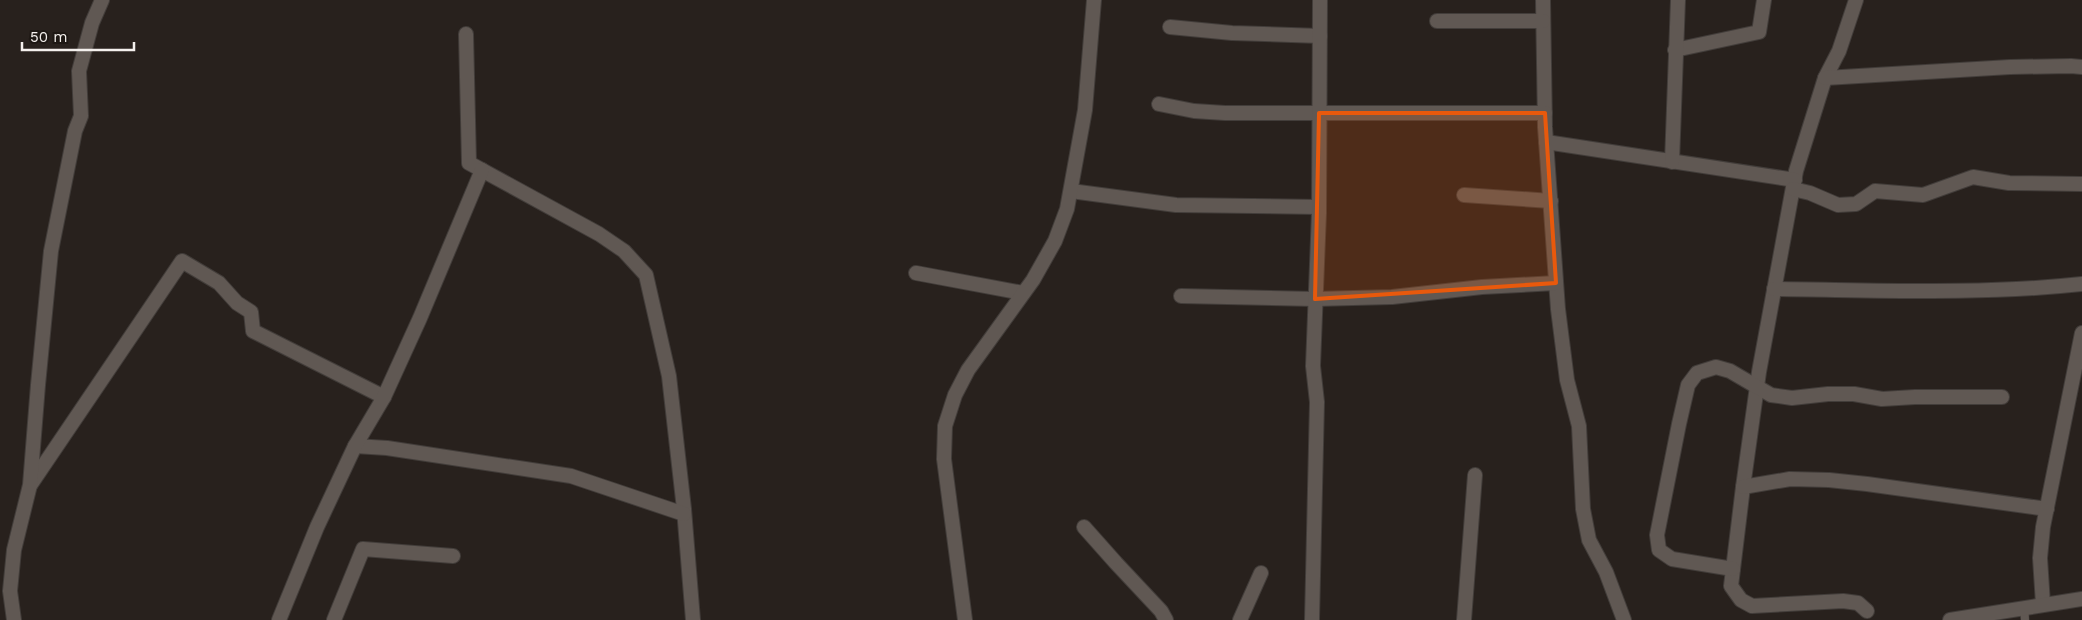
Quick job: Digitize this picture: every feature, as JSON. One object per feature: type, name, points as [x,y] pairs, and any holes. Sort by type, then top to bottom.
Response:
[{"type":"street","points":[[14,620],[10,591],[14,550],[30,485],[51,251],[75,131],[81,116],[79,71],[92,23],[102,0]]},
{"type":"street","points":[[965,620],[944,459],[945,426],[955,395],[968,370],[1033,280],[1055,241],[1067,209],[1085,110],[1094,0]]},
{"type":"street","points":[[1312,620],[1317,402],[1313,366],[1319,206],[1320,0]]},
{"type":"street","points":[[1543,0],[1546,142],[1556,283],[1567,380],[1579,426],[1583,509],[1589,540],[1606,572],[1624,620]]},
{"type":"street","points":[[1672,162],[1678,0]]},
{"type":"street","points":[[1675,50],[1759,32],[1764,0]]},
{"type":"street","points":[[1856,0],[1839,50],[1825,78],[1794,185],[1757,385],[1731,586],[1741,600],[1752,606],[1843,601],[1858,603],[1867,611]]},
{"type":"street","points":[[1437,21],[1543,21]]},
{"type":"street","points":[[1170,27],[1232,33],[1320,36]]},
{"type":"street","points":[[466,34],[469,163],[599,234],[624,251],[646,275],[669,376],[693,620]]},
{"type":"street","points":[[1825,78],[2010,67],[2082,67]]},
{"type":"street","points":[[1159,104],[1194,111],[1225,113],[1545,113]]},
{"type":"street","points":[[1546,142],[1672,162],[1794,185],[1838,205],[1856,204],[1875,191],[1923,194],[1973,177],[2008,182],[2082,184]]},
{"type":"street","points":[[279,620],[317,527],[355,446],[384,397],[420,318],[482,170]]},
{"type":"street","points":[[1071,191],[1176,205],[1319,206]]},
{"type":"street","points":[[1464,195],[1551,201]]},
{"type":"street","points":[[30,485],[182,261],[219,283],[237,303],[251,312],[254,331],[384,397]]},
{"type":"street","points":[[916,273],[1023,293]]},
{"type":"street","points":[[1181,296],[1315,299],[1392,297],[1482,287],[1556,283]]},
{"type":"street","points":[[1774,289],[2027,290],[2082,284]]},
{"type":"street","points":[[2043,604],[2040,558],[2047,509],[2082,333]]},
{"type":"street","points":[[1733,569],[1672,559],[1659,550],[1657,535],[1679,424],[1688,385],[1697,374],[1716,368],[1730,371],[1757,385],[1771,395],[1792,398],[1828,394],[1854,394],[1882,399],[1915,397],[2002,398]]},
{"type":"street","points":[[355,446],[387,448],[571,476],[684,514]]},
{"type":"street","points":[[1464,620],[1475,475]]},
{"type":"street","points":[[1743,487],[1790,480],[1829,480],[2047,509]]},
{"type":"street","points":[[1084,526],[1161,610],[1166,620]]},
{"type":"street","points":[[334,620],[363,549],[453,556]]},
{"type":"street","points":[[1240,620],[1262,573]]},
{"type":"street","points":[[1950,620],[2025,614],[2043,604],[2082,599]]},
{"type":"highlighted area","points":[[1319,113],[1545,113],[1556,283],[1315,299]]}]
